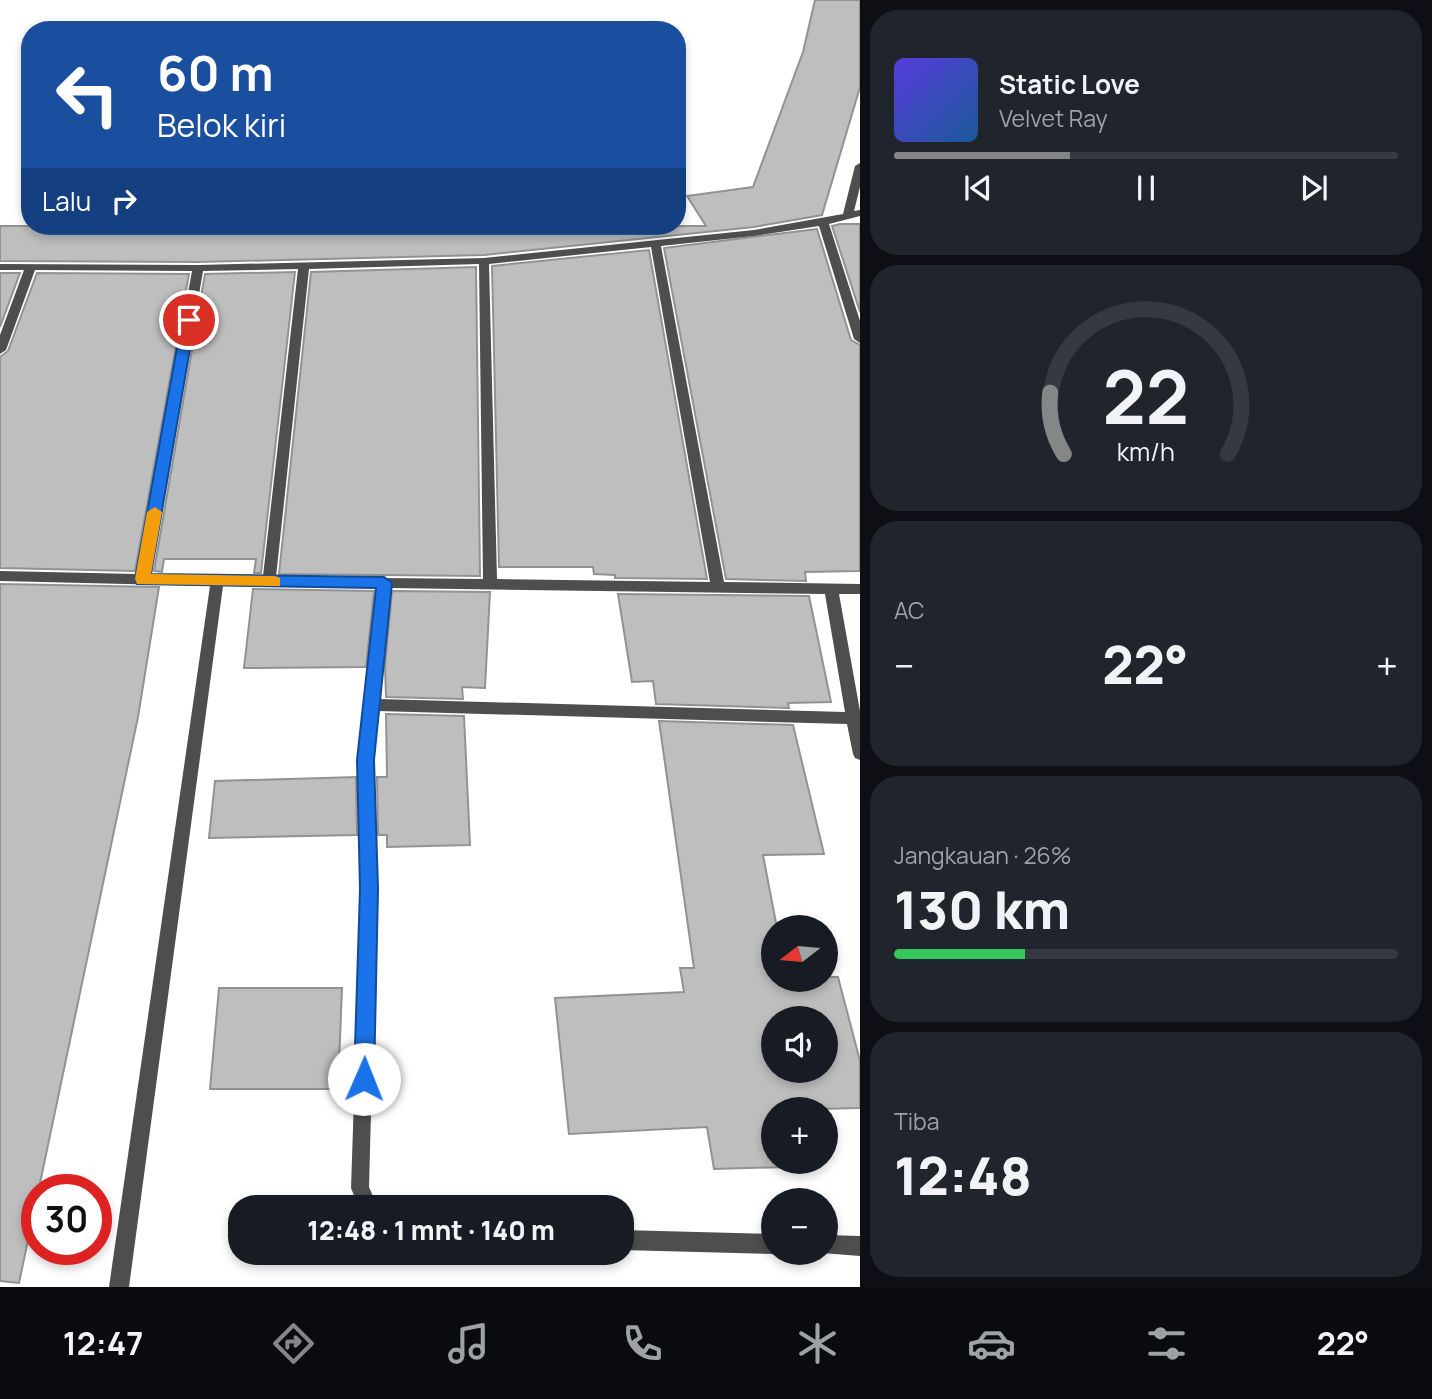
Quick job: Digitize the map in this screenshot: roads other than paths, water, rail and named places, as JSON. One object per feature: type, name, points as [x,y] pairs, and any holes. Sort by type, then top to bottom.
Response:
[{"type":"street","points":[[0,267],[198,268],[484,261],[754,233],[823,222],[854,213],[860,166]]},
{"type":"street","points":[[823,222],[860,339]]},
{"type":"street","points":[[655,242],[718,587]]},
{"type":"street","points":[[484,261],[490,584]]},
{"type":"street","points":[[269,582],[304,265]]},
{"type":"street","points":[[0,350],[31,267]]},
{"type":"street","points":[[143,579],[198,268]]},
{"type":"street","points":[[0,576],[860,589]]},
{"type":"street","points":[[119,1287],[217,581]]},
{"type":"street","points":[[363,1195],[360,1188],[369,889],[366,760],[384,583]]},
{"type":"street","points":[[831,589],[860,754]]},
{"type":"street","points":[[371,705],[853,718]]},
{"type":"street","points":[[634,1240],[761,1244]]},
{"type":"street","points":[[838,1245],[860,1245]]}]
